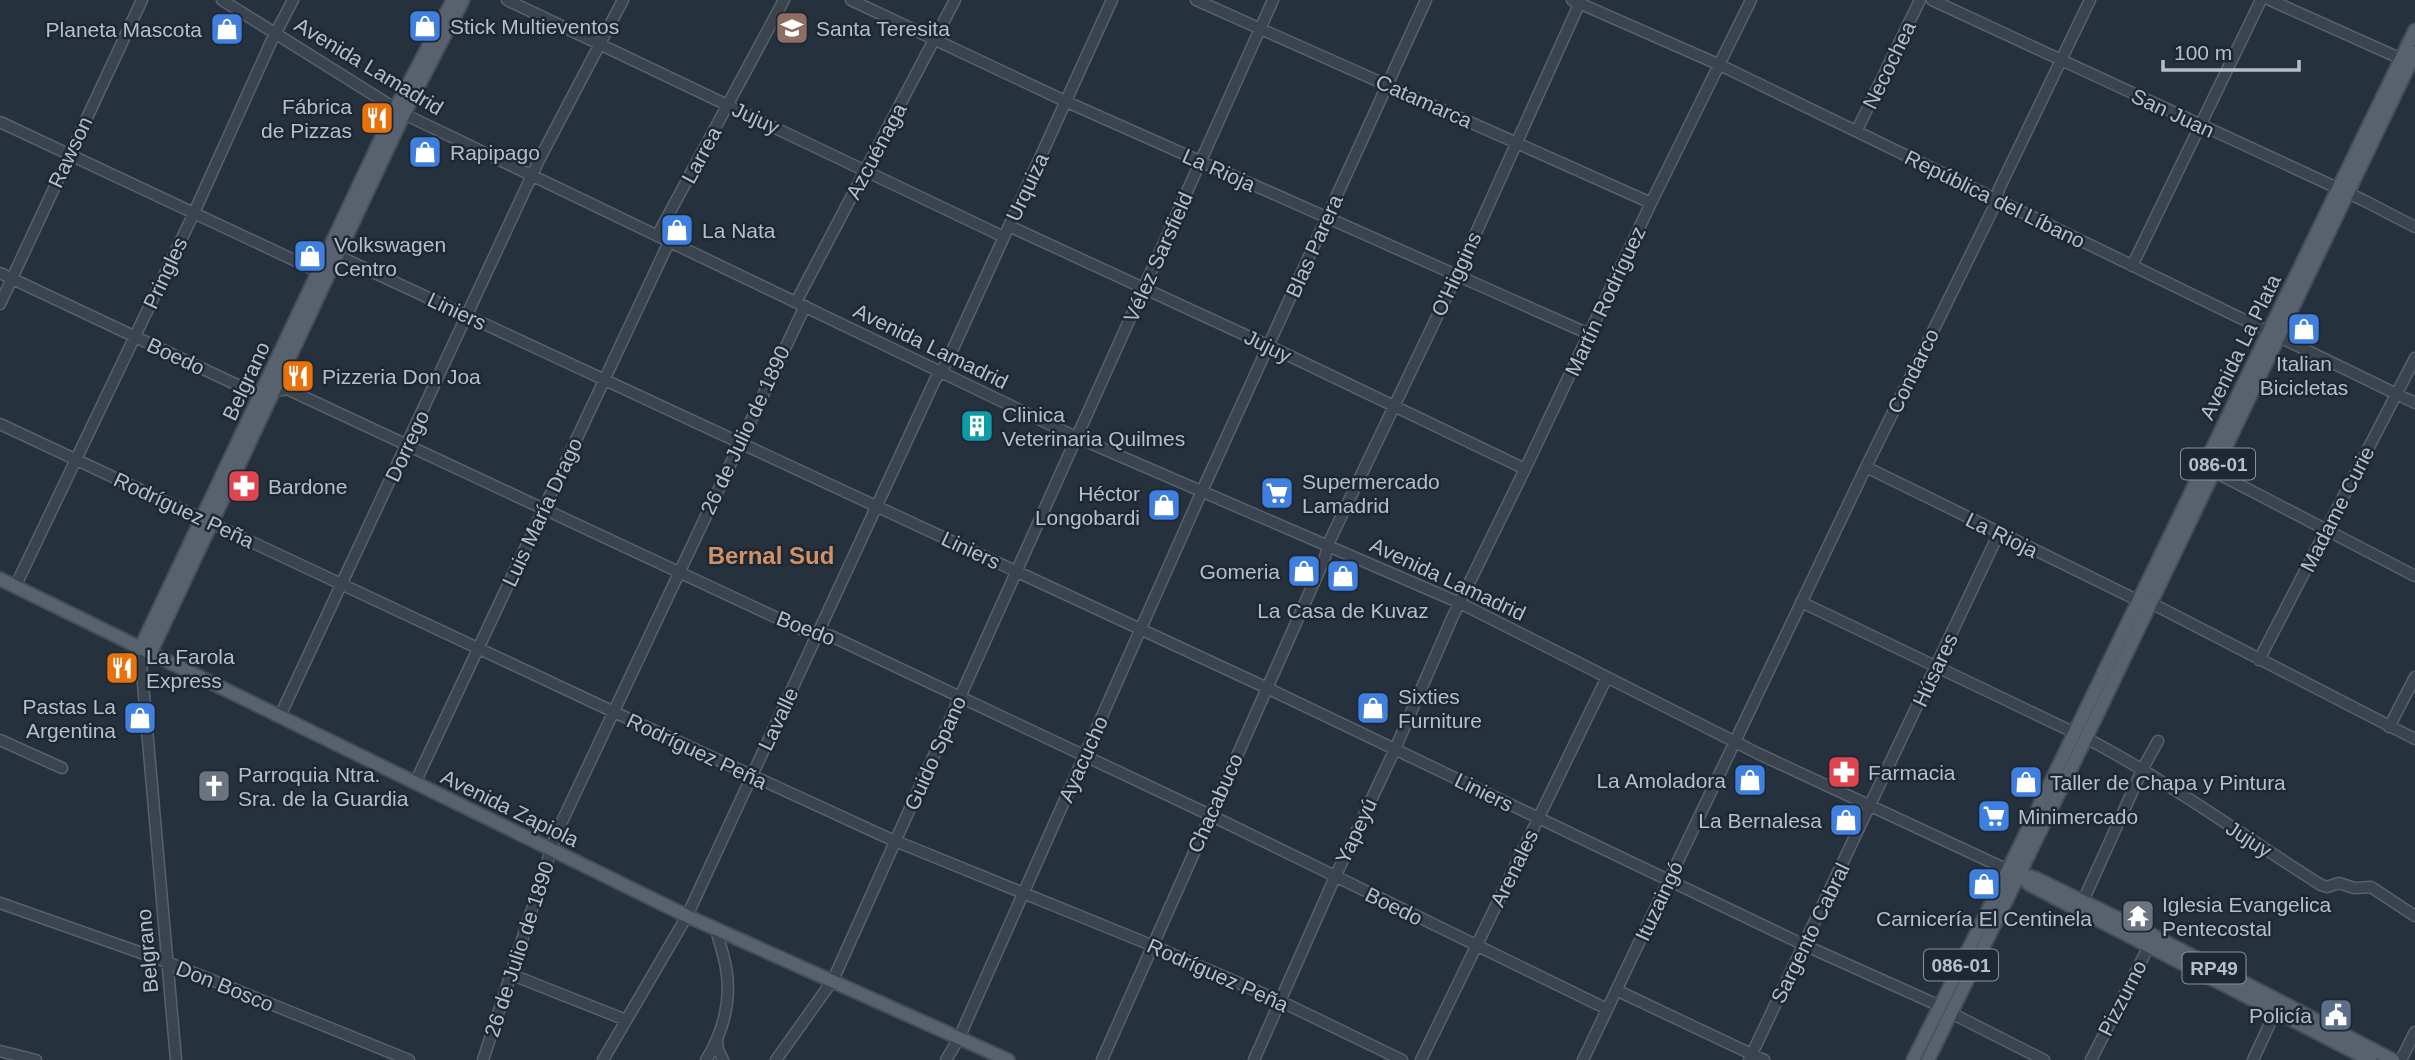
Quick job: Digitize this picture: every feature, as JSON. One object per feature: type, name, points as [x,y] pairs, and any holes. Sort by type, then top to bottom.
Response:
[{"type":"main road","points":[[400,111],[453,0]]},
{"type":"main road","points":[[400,111],[463,0]]},
{"type":"main road","name":"Avenida La Plata","points":[[2014,873],[2273,334],[2410,60],[2415,30]]},
{"type":"main road","name":"Belgrano","points":[[267,392],[335,260],[400,111]]},
{"type":"main road","name":"Belgrano","points":[[145,652],[267,392],[319,268],[400,111]]},
{"type":"main road","name":"Avenida La Plata","points":[[2145,602],[2215,472],[2273,334]]},
{"type":"main road","name":"Avenida Zapiola","points":[[0,579],[687,916],[833,980],[962,1032],[1008,1060]]},
{"type":"main road","name":"Avenida Lamadrid","points":[[2014,873],[2035,877],[2083,901],[2151,941]]},
{"type":"main road","name":"Avenida Lamadrid","points":[[2014,873],[2030,885],[2151,941],[2278,1007],[2370,1060]]},
{"type":"main road","name":"086-01","points":[[1928,1060],[1946,1010],[2014,873]]},
{"type":"main road","name":"Avenida Lamadrid","points":[[2278,1007],[2393,1060]]},
{"type":"main road","name":"086-01","points":[[1913,1060],[1946,1010]]},
{"type":"street","name":"Rawson","points":[[0,304],[142,0]]},
{"type":"street","name":"Avenida Lamadrid","points":[[222,0],[400,111],[531,175],[1076,437],[1460,603],[1734,742],[2014,873]]},
{"type":"street","name":"Pringles","points":[[15,587],[193,215],[275,33],[293,0]]},
{"type":"street","name":"Jujuy","points":[[507,0],[1004,237]]},
{"type":"street","name":"Dorrego","points":[[281,716],[531,175],[623,0]]},
{"type":"street","name":"Larrea","points":[[657,236],[784,0]]},
{"type":"street","name":"La Rioja","points":[[851,0],[1067,102],[1589,334]]},
{"type":"street","name":"Azcuénaga","points":[[800,304],[955,0]]},
{"type":"street","name":"Urquiza","points":[[940,372],[1112,0]]},
{"type":"street","name":"Catamarca","points":[[1196,0],[1651,203]]},
{"type":"street","name":"Vélez Sarsfield","points":[[1076,437],[1273,0]]},
{"type":"street","name":"Blas Parera","points":[[1202,491],[1426,0]]},
{"type":"street","name":"Martín Rodríguez","points":[[1460,603],[1751,0]]},
{"type":"street","name":"Necochea","points":[[1857,131],[1920,0]]},
{"type":"street","name":"San Juan","points":[[1932,0],[2415,227]]},
{"type":"street","name":"Condarco","points":[[1734,742],[2090,0]]},
{"type":"street","points":[[2132,266],[2262,0]]},
{"type":"street","points":[[2270,0],[2410,60]]},
{"type":"street","name":"República del Líbano","points":[[1578,1],[1720,65],[2415,403]]},
{"type":"street","name":"O'Higgins","points":[[1328,547],[1457,275],[1578,1]]},
{"type":"street","points":[[0,122],[310,268],[319,268],[335,260]]},
{"type":"street","name":"Jujuy","points":[[1009,226],[1269,346],[1525,469]]},
{"type":"street","name":"Luis María Drago","points":[[415,783],[669,242]]},
{"type":"street","name":"Liniers","points":[[335,260],[347,260],[740,440],[1946,1010],[2044,1060]]},
{"type":"street","name":"Boedo","points":[[0,273],[135,337],[267,392],[287,388],[805,631],[831,636],[1210,815],[1607,1009]]},
{"type":"street","name":"26 de Julio de 1890","points":[[483,1060],[557,832],[740,440],[800,304]]},
{"type":"street","name":"Madame Curie","points":[[2259,660],[2415,358]]},
{"type":"street","name":"Lavalle","points":[[603,1060],[687,916],[940,372]]},
{"type":"street","name":"Rodríguez Peña","points":[[0,424],[751,776],[895,841],[1151,945],[1280,1001],[1402,1060]]},
{"type":"street","name":"Guido Spano","points":[[776,1060],[833,980],[1076,437]]},
{"type":"street","name":"La Rioja","points":[[1866,467],[2145,602],[2415,739]]},
{"type":"street","points":[[2215,472],[2415,576]]},
{"type":"street","name":"Ayacucho","points":[[946,1060],[962,1032],[1202,491]]},
{"type":"street","name":"Húsares","points":[[1871,806],[1999,533]]},
{"type":"street","name":"Chacabuco","points":[[1101,1060],[1328,547]]},
{"type":"street","name":"Jujuy","points":[[1801,602],[1936,669],[2080,735],[2143,768],[2321,885],[2327,887],[2339,883],[2354,888],[2371,887],[2415,916]]},
{"type":"street","name":"Yapeyú","points":[[1254,1060],[1460,603]]},
{"type":"street","name":"Belgrano","points":[[145,652],[143,670],[176,1060]]},
{"type":"street","name":"Arenales","points":[[1421,1060],[1607,677]]},
{"type":"street","points":[[2389,727],[2415,677]]},
{"type":"street","points":[[0,740],[62,768]]},
{"type":"street","points":[[2083,901],[2143,768],[2158,741]]},
{"type":"street","name":"Ituzaingó","points":[[1583,1060],[1734,742]]},
{"type":"street","name":"Sargento Cabral","points":[[1750,1057],[1871,806]]},
{"type":"street","name":"Don Bosco","points":[[0,903],[167,962],[409,1060]]},
{"type":"street","points":[[706,1060],[724,1020],[727,985],[716,929]]},
{"type":"street","name":"Pizzurno","points":[[2091,1060],[2151,941]]},
{"type":"street","points":[[510,974],[626,1020]]},
{"type":"street","points":[[1616,990],[1750,1057],[1764,1060]]},
{"type":"street","points":[[2253,1060],[2278,1007]]},
{"type":"street","points":[[2401,1060],[2415,1032]]},
{"type":"street","points":[[717,1039],[718,1051],[723,1060]]},
{"type":"street","points":[[0,1051],[36,1060]]},
{"type":"place","name":"Stick Multieventos","points":[[425,26]]},
{"type":"place","name":"Santa Teresita","points":[[792,28]]},
{"type":"place","name":"Planeta Mascota","points":[[227,29]]},
{"type":"place","name":"Fábrica de Pizzas","points":[[377,118]]},
{"type":"place","name":"Rapipago","points":[[425,152]]},
{"type":"place","name":"La Nata","points":[[677,230]]},
{"type":"place","name":"Volkswagen Centro","points":[[310,256]]},
{"type":"place","name":"Italian Bicicletas","points":[[2304,329]]},
{"type":"place","name":"Pizzeria Don Joa","points":[[298,376]]},
{"type":"place","name":"Clinica Veterinaria Quilmes","points":[[977,426]]},
{"type":"place","name":"Bardone","points":[[244,486]]},
{"type":"place","name":"Supermercado Lamadrid","points":[[1277,493]]},
{"type":"place","name":"Héctor Longobardi","points":[[1164,505]]},
{"type":"place","name":"Gomeria","points":[[1304,571]]},
{"type":"place","name":"La Casa de Kuvaz","points":[[1343,576]]},
{"type":"place","name":"La Farola Express","points":[[122,668]]},
{"type":"place","name":"Sixties Furniture","points":[[1373,708]]},
{"type":"place","name":"Pastas La Argentina","points":[[140,718]]},
{"type":"place","name":"Farmacia","points":[[1844,772]]},
{"type":"place","name":"La Amoladora","points":[[1750,780]]},
{"type":"place","name":"Taller de Chapa y Pintura","points":[[2026,782]]},
{"type":"place","name":"Parroquia Ntra. Sra. de la Guardia","points":[[214,786]]},
{"type":"place","name":"Minimercado","points":[[1994,816]]},
{"type":"place","name":"La Bernalesa","points":[[1846,820]]},
{"type":"place","name":"Carnicería El Centinela","points":[[1984,884]]},
{"type":"place","name":"Iglesia Evangelica Pentecostal","points":[[2138,916]]},
{"type":"place","name":"Policía","points":[[2336,1015]]},
{"type":"district","name":"Bernal Sud","points":[[771,555]]}]
